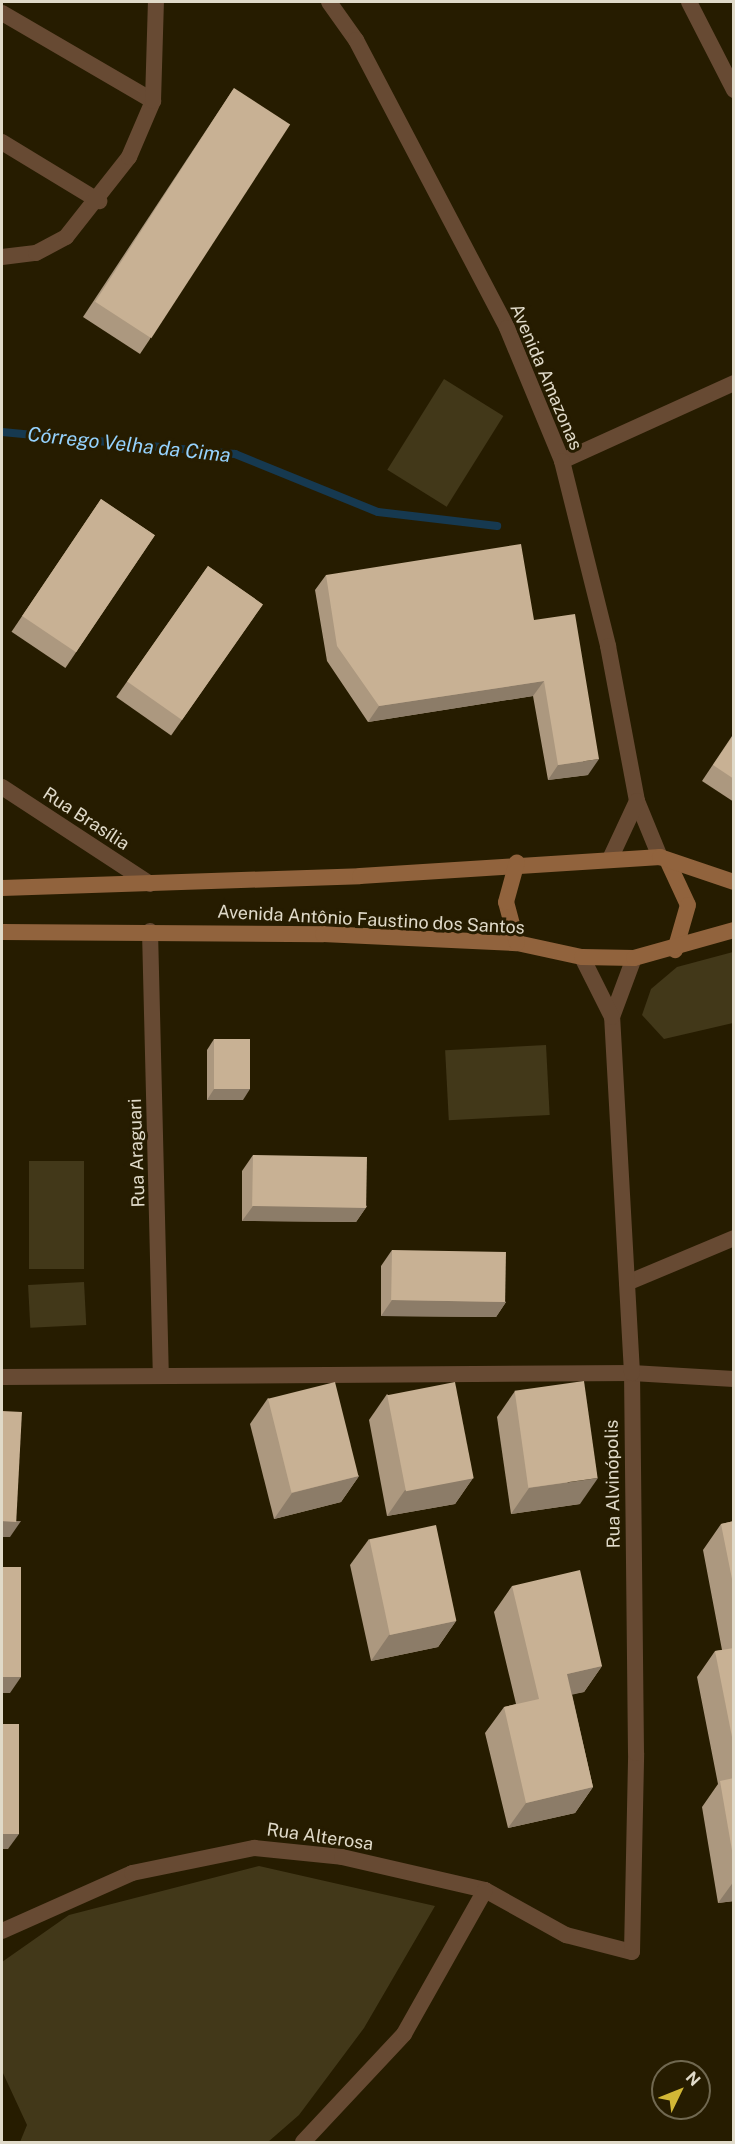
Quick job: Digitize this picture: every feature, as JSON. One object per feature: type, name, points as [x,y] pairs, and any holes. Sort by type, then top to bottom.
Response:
[{"type":"main road","name":"Avenida Antônio Faustino dos Santos","points":[[2,888],[360,876],[517,862],[610,859],[664,859],[734,882]]},
{"type":"main road","points":[[664,859],[688,905],[675,950]]},
{"type":"main road","points":[[517,862],[506,903],[517,943]]},
{"type":"main road","name":"Avenida Antônio Faustino dos Santos","points":[[2,932],[150,931],[517,943],[582,957],[634,958],[675,950],[734,930]]},
{"type":"street","points":[[2,257],[16,259],[50,245],[99,201],[129,157],[153,101],[156,2]]},
{"type":"street","name":"Avenida Amazonas","points":[[329,2],[356,40],[507,328],[562,461],[608,646],[638,801],[664,859]]},
{"type":"street","points":[[689,2],[734,90]]},
{"type":"street","points":[[2,13],[153,101]]},
{"type":"street","points":[[2,142],[99,201]]},
{"type":"street","points":[[562,461],[734,383]]},
{"type":"street","name":"Rua Brasília","points":[[2,788],[150,884]]},
{"type":"street","points":[[610,859],[638,801]]},
{"type":"street","name":"Rua Araguari","points":[[150,931],[161,1374]]},
{"type":"street","name":"Rua Alvinópolis","points":[[582,957],[612,1017],[632,1374],[636,1753],[632,1952]]},
{"type":"street","name":"Rua Alvinópolis","points":[[612,1017],[634,958]]},
{"type":"street","points":[[627,1283],[734,1238]]},
{"type":"street","points":[[2,1377],[161,1374],[632,1374],[734,1379]]},
{"type":"street","name":"Rua Alterosa","points":[[2,1931],[132,1873],[254,1848],[342,1857],[485,1890],[566,1935],[632,1952]]},
{"type":"street","points":[[303,2142],[404,2034],[485,1890]]},
{"type":"shaded area","points":[[444,379],[503,416],[447,507],[387,470]]},
{"type":"shaded area","points":[[733,952],[733,1023],[664,1039],[642,1015],[651,989],[677,967]]},
{"type":"shaded area","points":[[546,1045],[550,1115],[449,1120],[445,1050]]},
{"type":"shaded area","points":[[29,1161],[84,1161],[84,1269],[29,1269]]},
{"type":"shaded area","points":[[84,1282],[86,1325],[30,1328],[28,1285]]},
{"type":"shaded area","points":[[259,1866],[435,1906],[364,2028],[299,2115],[268,2142],[20,2142],[27,2125],[2,2071],[2,1962],[69,1915]]},
{"type":"building","points":[[234,88],[290,124],[151,338],[95,302]]},
{"type":"building","points":[[101,499],[155,535],[76,652],[22,616]]},
{"type":"building","points":[[521,544],[534,620],[575,614],[599,759],[558,765],[544,681],[379,706],[337,646],[326,575]]},
{"type":"building","points":[[208,566],[263,604],[182,720],[127,682]]},
{"type":"building","points":[[734,734],[734,779],[713,765]]},
{"type":"building","points":[[214,1039],[250,1039],[250,1089],[214,1089]]},
{"type":"building","points":[[253,1155],[367,1157],[366,1208],[252,1206]]},
{"type":"building","points":[[392,1250],[506,1252],[505,1302],[391,1300]]},
{"type":"building","points":[[584,1381],[598,1478],[528,1488],[515,1391]]},
{"type":"building","points":[[335,1382],[358,1476],[292,1493],[268,1399]]},
{"type":"building","points":[[455,1382],[474,1478],[406,1491],[387,1395]]},
{"type":"building","points":[[2,1411],[22,1412],[16,1522],[2,1521]]},
{"type":"building","points":[[734,1521],[734,1589],[721,1524]]},
{"type":"building","points":[[436,1525],[456,1621],[390,1635],[369,1539]]},
{"type":"building","points":[[2,1567],[21,1567],[21,1677],[2,1677]]},
{"type":"building","points":[[580,1570],[602,1666],[567,1674],[593,1787],[526,1803],[504,1707],[539,1699],[512,1586]]},
{"type":"building","points":[[734,1648],[734,1747],[715,1651]]},
{"type":"building","points":[[2,1724],[19,1724],[19,1834],[2,1834]]},
{"type":"building","points":[[734,1778],[734,1862],[720,1781]]},
{"type":"waterway","name":"Córrego Velha da Cima","points":[[2,432],[235,454],[378,512],[497,526]]}]
